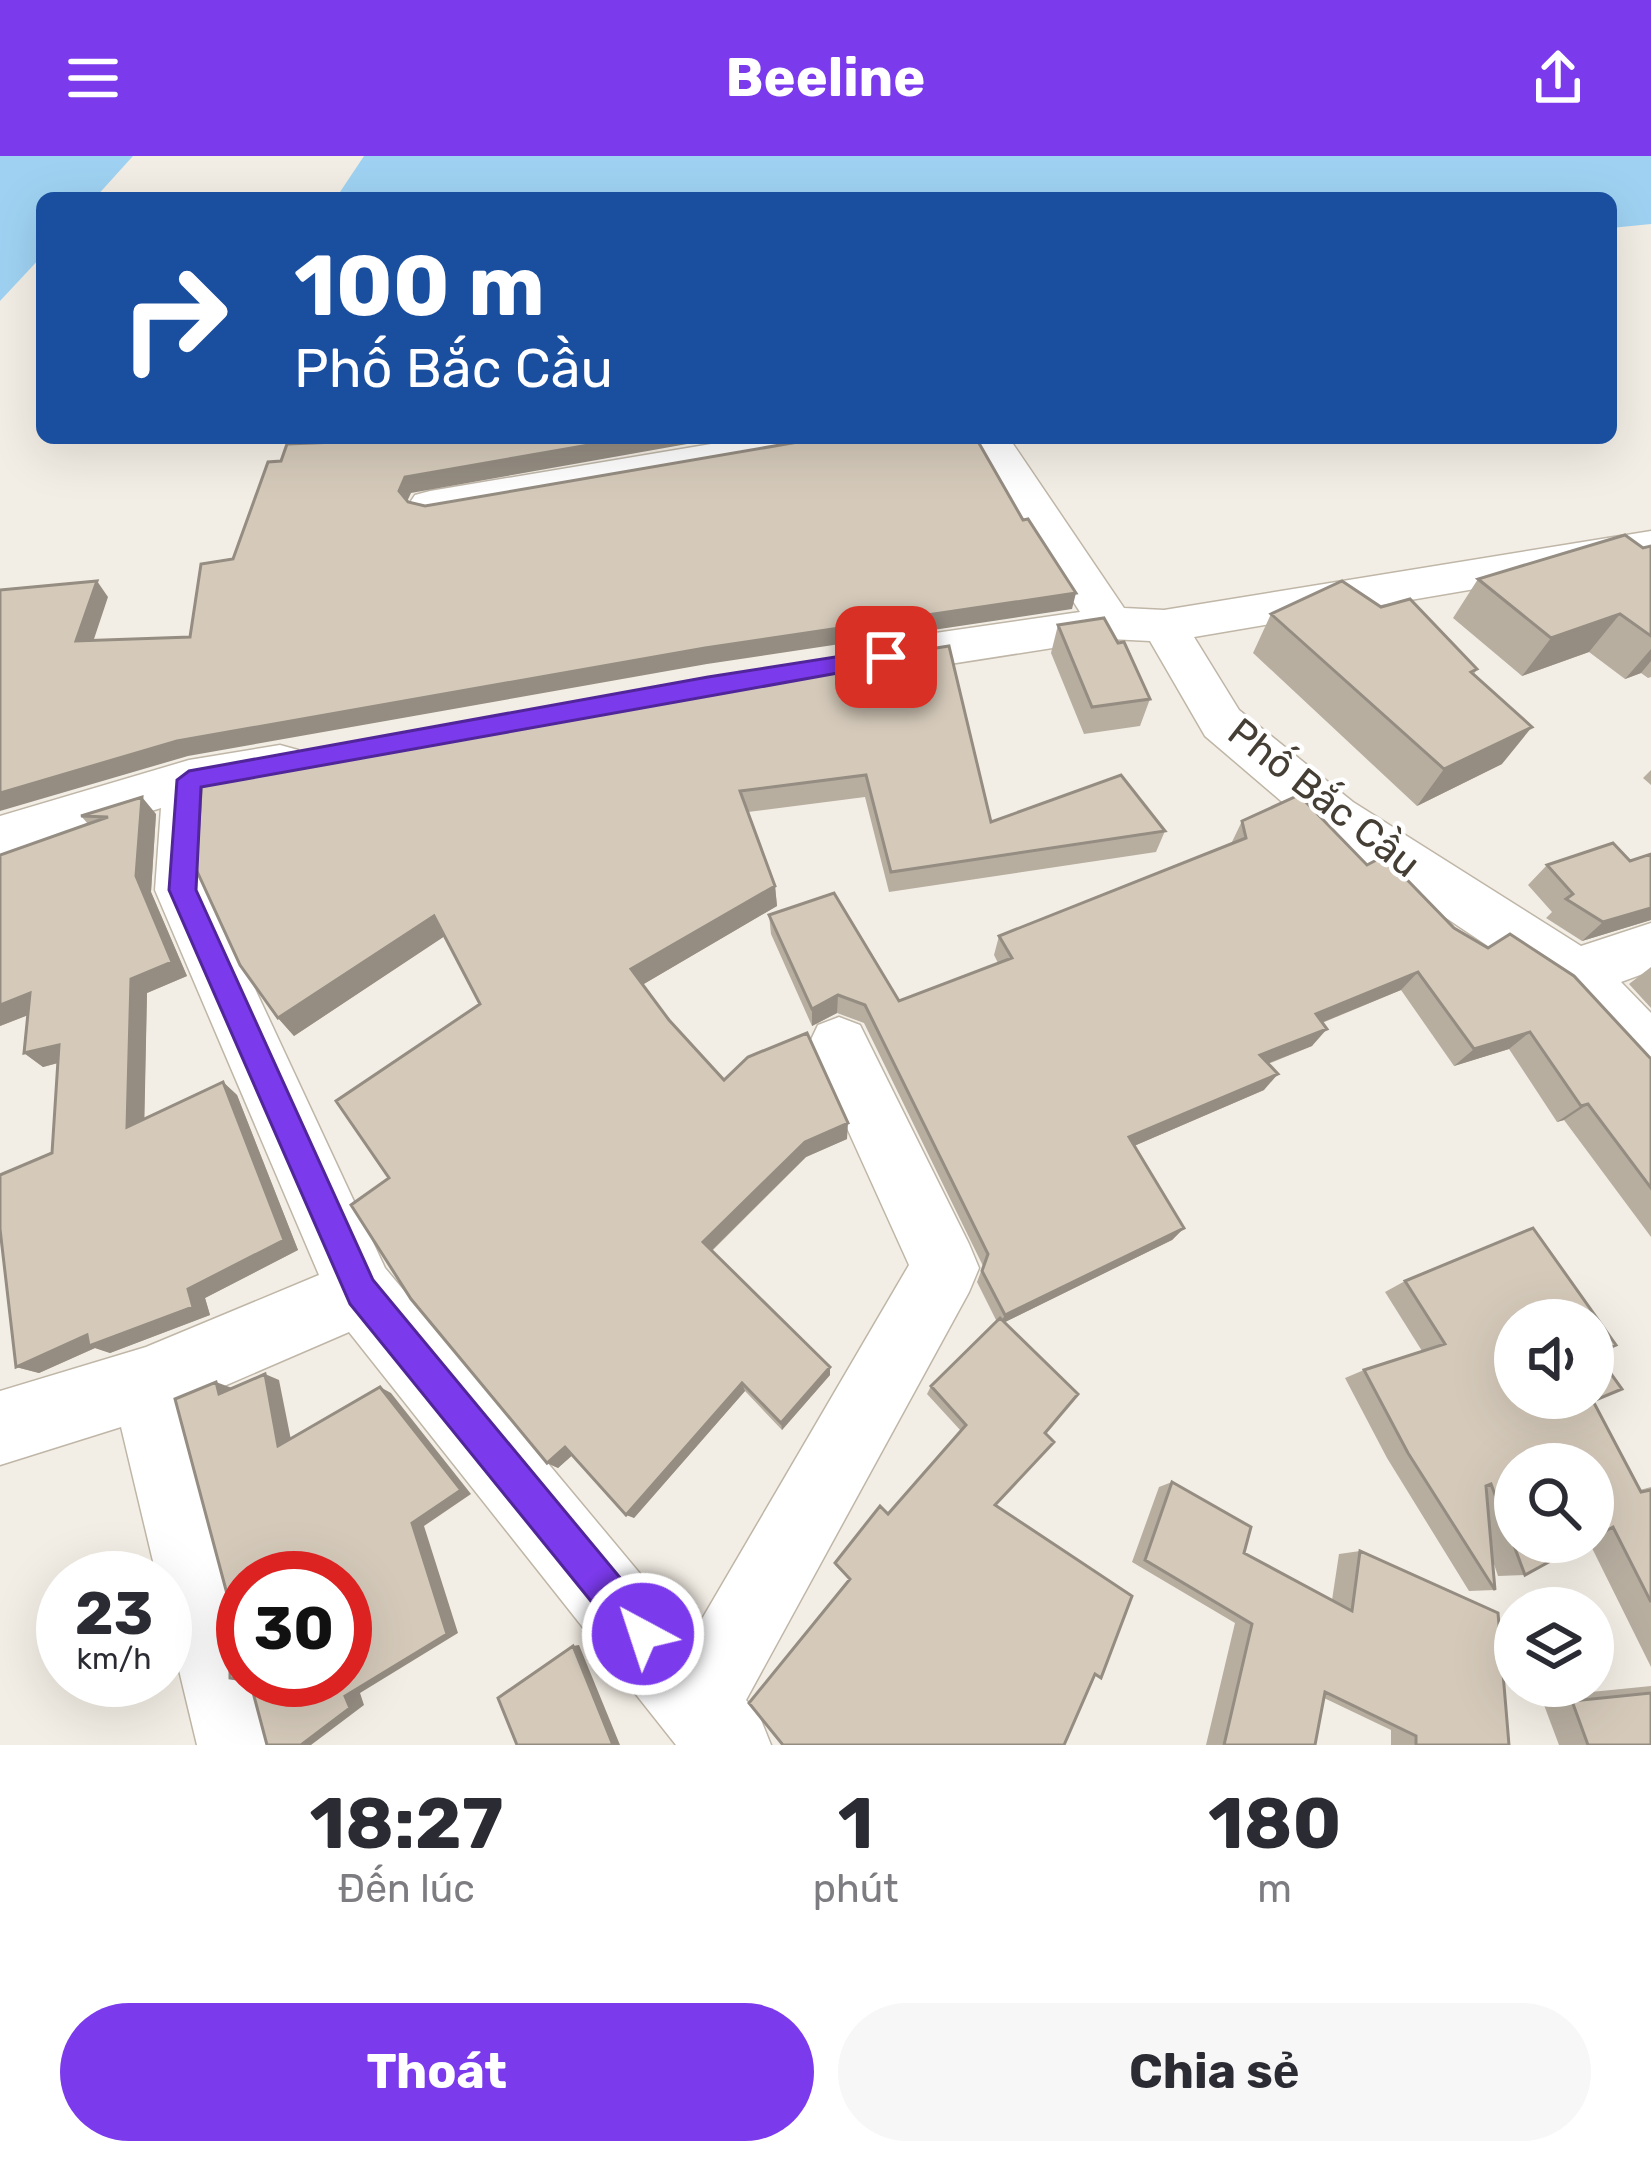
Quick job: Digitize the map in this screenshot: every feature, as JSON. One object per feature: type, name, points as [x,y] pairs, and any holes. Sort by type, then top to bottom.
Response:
[{"type":"street","points":[[430,504],[783,444]]},
{"type":"street","points":[[993,444],[1110,623]]},
{"type":"street","points":[[826,667],[1110,623],[1165,626],[1651,545]]},
{"type":"street","name":"Phố Bắc Cầu","points":[[1165,626],[1222,723],[1334,816],[1575,973],[1651,1054]]},
{"type":"street","points":[[0,837],[189,780],[330,754]]},
{"type":"street","points":[[189,780],[182,890],[362,1292],[714,1724],[945,1268],[839,1044]]},
{"type":"street","points":[[1575,973],[1651,947]]},
{"type":"street","points":[[0,1428],[146,1383],[362,1292]]},
{"type":"street","points":[[146,1383],[239,1745]]},
{"type":"water","points":[[0,156],[1651,156],[1651,224],[1617,227],[1617,192],[36,192],[36,355],[0,358]]},
{"type":"pier","points":[[133,156],[364,156],[340,192],[100,192]]},
{"type":"pier","points":[[36,262],[36,361],[0,364],[0,301]]},
{"type":"building","points":[[287,444],[595,444],[405,477],[399,491],[408,502],[425,506],[786,444],[979,444],[1023,520],[1028,519],[1076,593],[705,648],[177,741],[0,793],[0,590],[97,581],[76,641],[190,637],[201,564],[233,559],[268,462],[281,461]]},
{"type":"building","points":[[1625,535],[1643,548],[1651,546],[1651,636],[1620,614],[1551,638],[1478,579]]},
{"type":"building","points":[[1342,581],[1381,607],[1410,599],[1477,669],[1471,672],[1532,727],[1444,769],[1271,614]]},
{"type":"building","points":[[1104,618],[1118,643],[1124,642],[1150,699],[1092,707],[1058,625]]},
{"type":"building","points":[[949,646],[991,822],[1121,775],[1165,831],[891,872],[866,775],[740,791],[775,886],[631,969],[669,1020],[724,1080],[748,1057],[807,1033],[848,1123],[805,1142],[703,1242],[830,1367],[781,1423],[742,1383],[626,1515],[565,1447],[547,1463],[411,1299],[351,1205],[389,1178],[336,1101],[480,1004],[434,916],[278,1018],[240,965],[196,869],[202,777],[706,684]]},
{"type":"building","points":[[1299,795],[1367,865],[1384,856],[1454,928],[1488,948],[1510,934],[1574,976],[1651,1059],[1651,1188],[1588,1104],[1581,1106],[1530,1032],[1474,1049],[1418,972],[1316,1014],[1327,1029],[1260,1055],[1278,1074],[1129,1137],[1184,1228],[1005,1315],[982,1271],[988,1254],[865,1005],[838,995],[812,1009],[769,915],[834,893],[899,1001],[1012,958],[999,936],[1246,838],[1242,821]]},
{"type":"building","points":[[142,797],[136,876],[172,962],[131,979],[127,1127],[223,1082],[284,1240],[188,1289],[193,1307],[89,1346],[87,1335],[16,1367],[0,1229],[0,1175],[52,1153],[59,1045],[24,1053],[30,993],[0,1005],[0,855],[108,817],[81,816]]},
{"type":"building","points":[[1613,843],[1630,861],[1651,854],[1651,908],[1603,922],[1566,899],[1573,894],[1547,865]]},
{"type":"building","points":[[1533,1228],[1583,1299],[1494,1299],[1494,1419],[1602,1419],[1641,1492],[1651,1490],[1651,1602],[1614,1529],[1614,1443],[1494,1443],[1494,1492],[1491,1484],[1486,1486],[1494,1588],[1408,1453],[1364,1370],[1445,1344],[1405,1281]]},
{"type":"building","points":[[1000,1318],[1078,1394],[1045,1433],[1054,1442],[995,1505],[1132,1596],[1101,1678],[1095,1674],[1064,1745],[783,1745],[749,1703],[850,1579],[835,1563],[880,1506],[888,1514],[966,1425],[931,1386]]},
{"type":"building","points":[[265,1374],[278,1446],[380,1387],[461,1490],[412,1523],[447,1634],[372,1680],[372,1551],[216,1553],[175,1399],[216,1382],[219,1394]]},
{"type":"building","points":[[1172,1482],[1251,1527],[1244,1553],[1352,1611],[1360,1551],[1494,1611],[1494,1707],[1506,1707],[1509,1745],[1416,1745],[1416,1736],[1325,1692],[1315,1745],[1224,1745],[1252,1624],[1145,1560]]},
{"type":"building","points":[[1521,1563],[1547,1563],[1525,1575]]},
{"type":"building","points":[[573,1646],[613,1745],[517,1745],[498,1698]]},
{"type":"building","points":[[1651,1693],[1651,1745],[1588,1745],[1574,1707],[1614,1707],[1614,1697]]},
{"type":"building","points":[[257,1707],[350,1707],[301,1745],[267,1745]]},
{"type":"route","points":[[643,1634],[362,1292],[182,890],[189,780],[886,657]]}]
